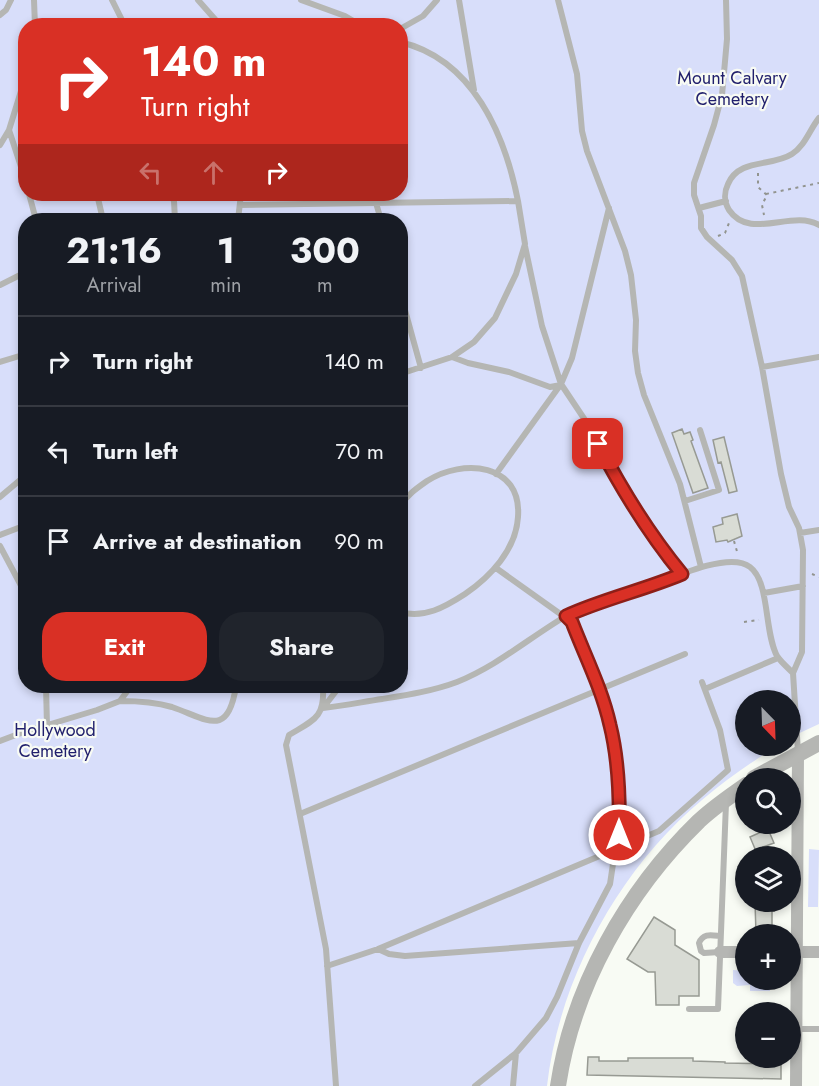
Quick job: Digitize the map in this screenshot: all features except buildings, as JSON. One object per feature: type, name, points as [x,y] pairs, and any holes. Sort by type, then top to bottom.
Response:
[{"type":"street","points":[[801,752],[819,743]]},
{"type":"street","points":[[772,768],[793,756]]},
{"type":"street","points":[[794,924],[798,756]]},
{"type":"street","points":[[558,1086],[568,1036],[582,996],[605,946],[632,900],[665,857],[700,820],[735,792]]},
{"type":"street","points":[[720,952],[735,952]]},
{"type":"street","points":[[801,952],[819,952]]},
{"type":"street","points":[[796,1068],[796,1086]]},
{"type":"lane","points":[[0,15],[6,10],[11,0]]},
{"type":"lane","points":[[34,0],[36,18]]},
{"type":"lane","points":[[112,0],[121,18]]},
{"type":"lane","points":[[198,0],[214,18]]},
{"type":"lane","points":[[301,0],[348,18]]},
{"type":"lane","points":[[408,24],[423,16],[437,0]]},
{"type":"lane","points":[[459,0],[474,90]]},
{"type":"lane","points":[[558,0],[577,74],[582,131],[587,151],[625,251],[631,276],[636,320],[635,351],[638,373],[644,395],[674,464],[701,567]]},
{"type":"lane","points":[[726,0],[726,68],[722,95],[694,183],[694,195],[699,208],[701,228],[707,237],[732,260],[742,276],[784,485],[789,507],[800,533],[803,550],[802,652],[793,673],[794,690]]},
{"type":"lane","points":[[408,44],[454,70],[474,90],[484,106],[504,146],[518,201],[542,326],[561,384],[589,426],[635,510],[682,574]]},
{"type":"lane","points":[[0,145],[9,130],[18,101]]},
{"type":"lane","points":[[819,117],[798,150],[790,156],[752,165],[731,177],[726,186],[726,201],[731,213],[744,223],[772,223],[801,219],[819,225]]},
{"type":"lane","points":[[9,130],[18,158]]},
{"type":"lane","points":[[239,213],[240,201]]},
{"type":"lane","points":[[240,205],[518,201]]},
{"type":"lane","points":[[699,208],[726,201]]},
{"type":"lane","points":[[376,203],[379,213]]},
{"type":"lane","points":[[496,474],[561,384],[572,358],[609,208]]},
{"type":"lane","points":[[408,372],[452,357],[474,342],[495,318],[516,274],[525,244]]},
{"type":"lane","points":[[0,285],[18,276]]},
{"type":"lane","points":[[408,321],[421,368]]},
{"type":"lane","points":[[0,362],[18,356]]},
{"type":"lane","points":[[452,357],[509,372],[550,387],[561,384]]},
{"type":"lane","points":[[762,367],[819,357]]},
{"type":"lane","points":[[685,501],[719,490],[700,430]]},
{"type":"lane","points":[[408,497],[421,485],[447,471],[473,467],[504,479],[512,490],[518,511],[516,532],[496,568],[468,592],[444,607],[423,614],[408,613]]},
{"type":"lane","points":[[0,497],[18,482]]},
{"type":"lane","points":[[0,535],[18,528]]},
{"type":"lane","points":[[800,533],[819,530]]},
{"type":"lane","points":[[0,546],[18,580]]},
{"type":"lane","points":[[323,708],[426,691],[459,681],[516,650],[566,616],[596,603],[633,593],[701,567],[739,561],[758,574],[764,593],[766,619],[778,658],[793,673]]},
{"type":"lane","points":[[496,568],[572,622],[599,689],[610,725],[619,785],[620,847]]},
{"type":"lane","points":[[764,593],[803,586]]},
{"type":"lane","points":[[300,814],[685,654]]},
{"type":"lane","points":[[705,689],[778,658]]},
{"type":"lane","points":[[327,966],[378,949],[666,827],[727,773],[728,767],[720,730],[702,682]]},
{"type":"lane","points":[[45,693],[47,726]]},
{"type":"lane","points":[[120,701],[126,693]]},
{"type":"lane","points":[[0,741],[120,701],[161,705],[213,721],[221,718],[230,710],[234,693]]},
{"type":"lane","points":[[323,693],[323,708]]},
{"type":"lane","points":[[335,693],[313,721],[289,735],[286,745],[326,949],[336,1086]]},
{"type":"lane","points":[[689,1009],[718,1009],[725,799]]},
{"type":"lane","points":[[474,1086],[516,1053],[546,1018],[579,943],[610,884],[613,864],[610,852]]},
{"type":"lane","points":[[720,936],[706,935],[699,944],[704,953],[720,952]]},
{"type":"lane","points":[[378,949],[389,954],[405,956],[579,943]]},
{"type":"lane","points":[[801,1029],[819,1029]]},
{"type":"lane","points":[[513,1086],[516,1053]]},
{"type":"path","points":[[765,194],[757,183],[758,173],[767,163]]},
{"type":"path","points":[[765,194],[819,183]]},
{"type":"path","points":[[765,194],[761,209],[772,223]]},
{"type":"path","points":[[707,237],[725,233],[729,226],[731,213]]},
{"type":"path","points":[[734,540],[739,561]]},
{"type":"path","points":[[812,574],[819,577]]},
{"type":"path","points":[[744,622],[766,619]]},
{"type":"green space","points":[[0,0],[819,0],[819,724],[801,732],[801,690],[735,690],[735,756],[761,756],[744,768],[735,768],[735,774],[702,800],[644,859],[598,929],[579,967],[554,1046],[547,1086],[0,1086]]},
{"type":"green space","points":[[809,849],[819,850],[818,907],[808,907]]},
{"type":"green space","points":[[733,970],[735,970],[735,984]]},
{"type":"route","points":[[598,444],[635,510],[682,574],[633,593],[596,603],[566,616],[572,622],[599,689],[610,725],[618,775],[619,835]]},
{"type":"park label","name":"Mount Calvary Cemetery","points":[[732,88]]},
{"type":"park label","name":"Hollywood Cemetery","points":[[55,740]]}]
